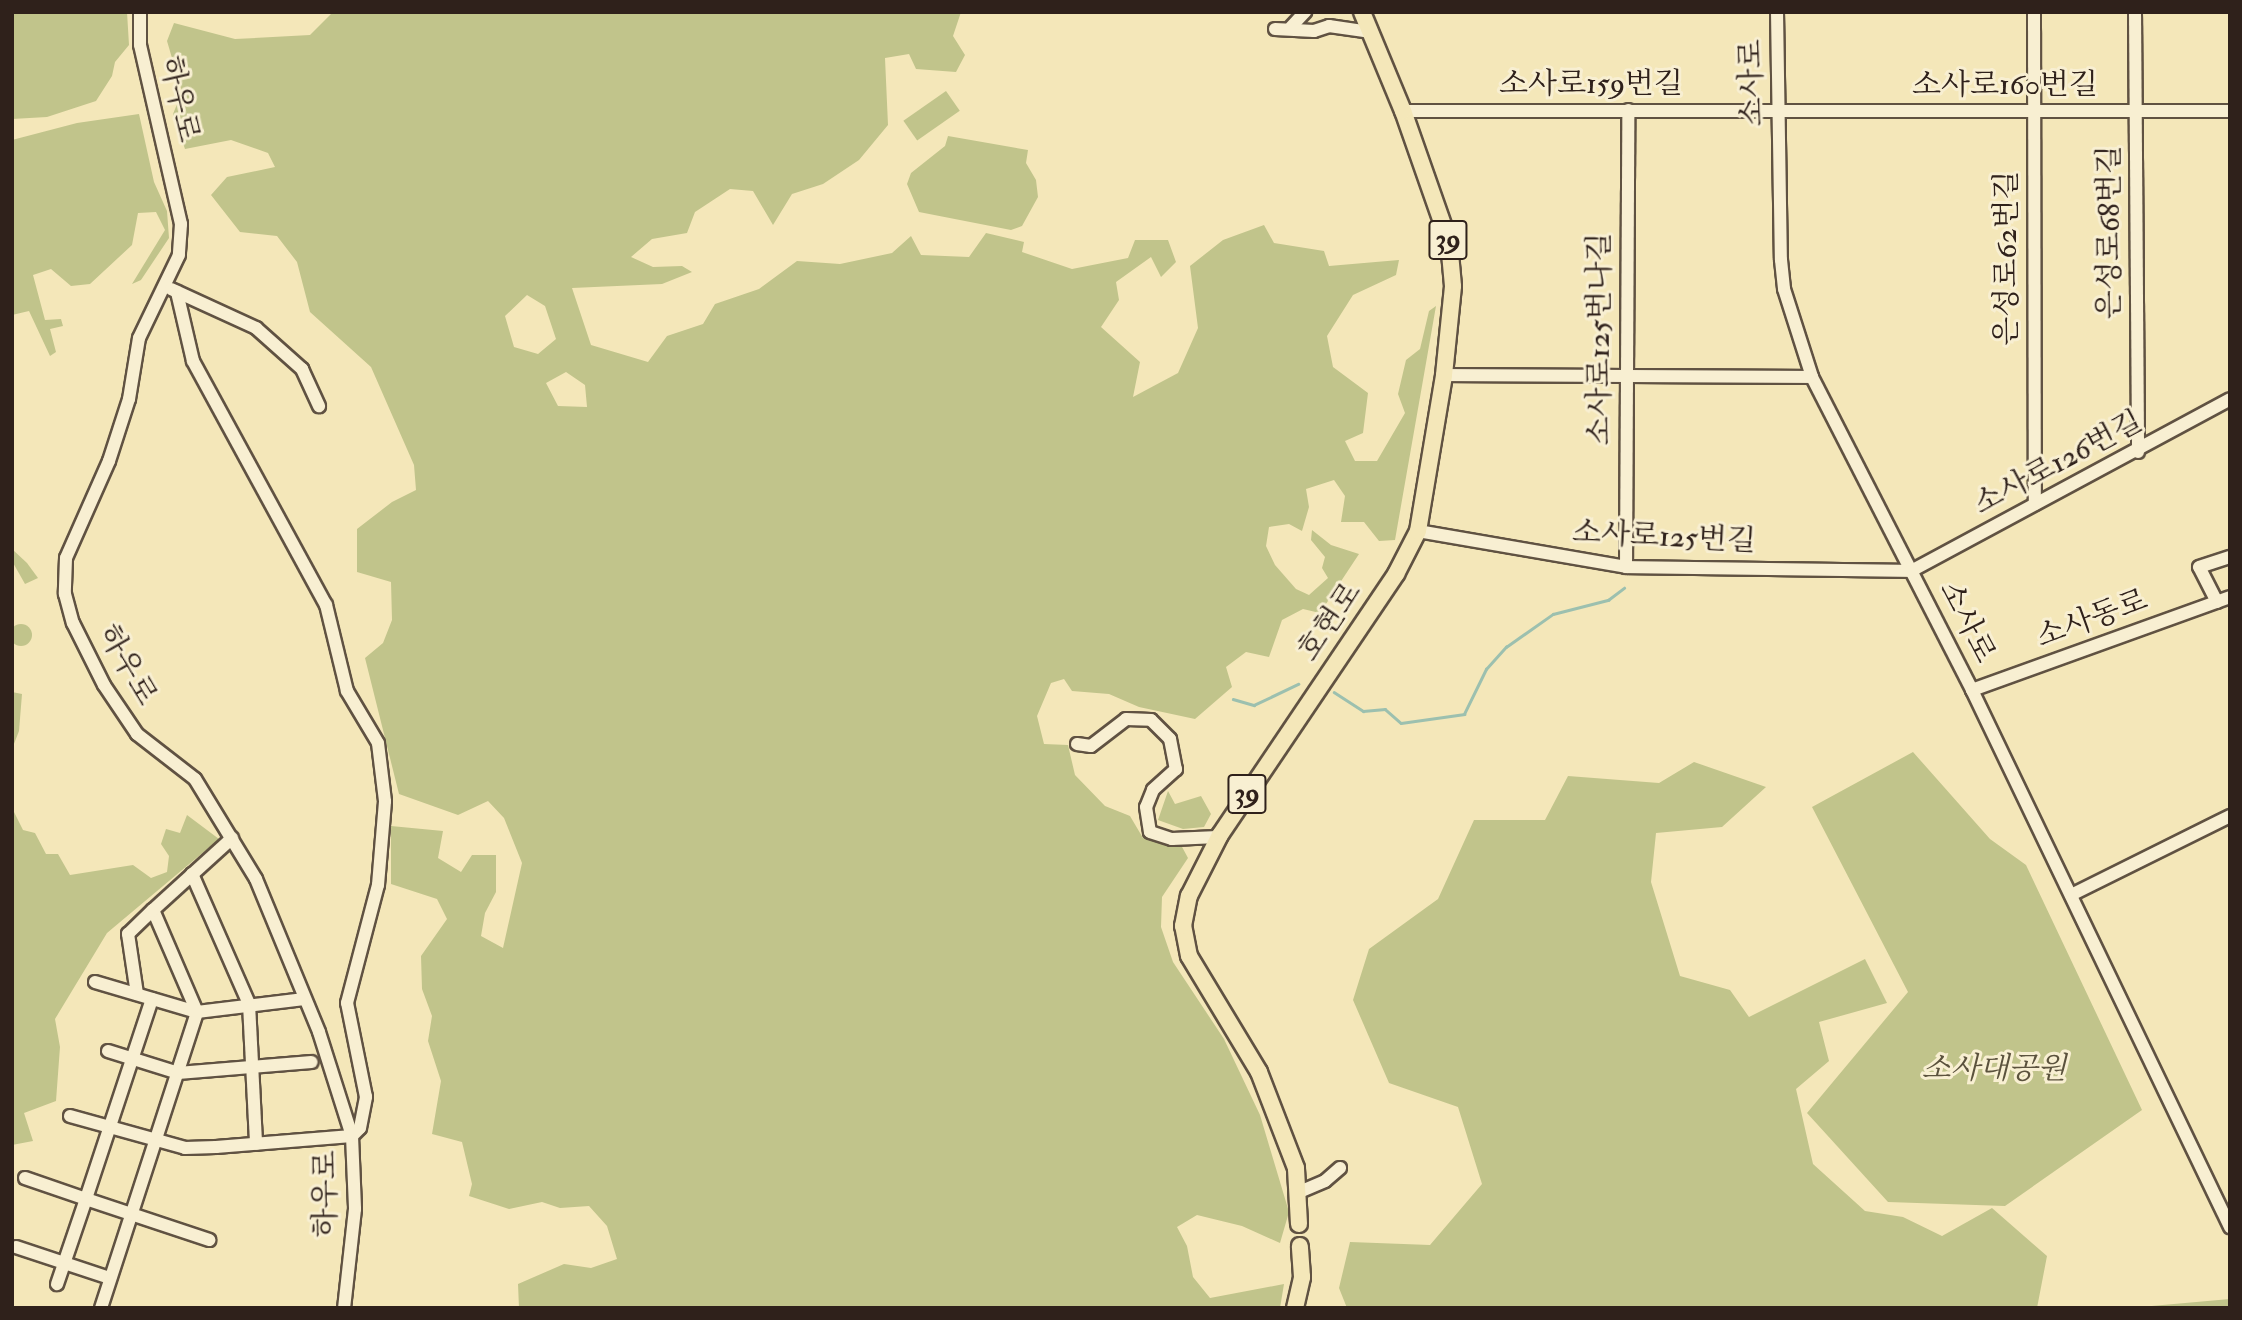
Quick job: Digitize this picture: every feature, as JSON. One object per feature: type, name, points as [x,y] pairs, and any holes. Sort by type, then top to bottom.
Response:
[{"type":"main road","name":"호현로","points":[[1298,1224],[1296,1168],[1259,1072],[1189,957],[1184,926],[1189,896],[1219,837],[1396,574],[1418,531],[1444,375],[1453,286],[1449,242],[1403,111],[1362,12]]},
{"type":"main road","points":[[1295,1308],[1302,1277],[1300,1246]]},
{"type":"street","name":"하우로","points":[[140,12],[139,46],[181,224],[179,255],[171,289],[139,338],[129,400],[108,461],[66,558],[65,594],[73,623],[104,685],[137,734],[195,779],[256,879],[344,1101],[352,1136],[355,1209],[344,1308]]},
{"type":"street","points":[[1291,27],[1305,12]]},
{"type":"street","name":"소사로","points":[[1777,12],[1781,260],[1784,289],[1812,377],[1972,690],[2228,1218]]},
{"type":"street","name":"은성로62번길","points":[[2034,12],[2035,504]]},
{"type":"street","name":"은성로68번길","points":[[2135,12],[2138,452]]},
{"type":"street","points":[[1275,29],[1291,27],[1308,31],[1329,26],[1370,32]]},
{"type":"street","name":"소사로125번나길","points":[[1626,567],[1628,110]]},
{"type":"street","name":"소사로159번길","points":[[1403,111],[1779,110]]},
{"type":"street","name":"소사로160번길","points":[[1779,110],[2230,111]]},
{"type":"street","points":[[171,289],[256,328],[302,369],[319,406]]},
{"type":"street","points":[[70,1116],[110,1130],[185,1148],[256,1144],[352,1136],[360,1128],[366,1097],[347,1003],[378,885],[385,801],[378,743],[347,691],[326,605],[193,361],[171,289]]},
{"type":"street","points":[[1444,375],[1812,377]]},
{"type":"street","name":"소사로126번길","points":[[1911,571],[2138,452],[2230,399]]},
{"type":"street","name":"소사로125번길","points":[[1418,531],[1626,567],[1911,571]]},
{"type":"street","points":[[2217,602],[2199,567],[2230,557]]},
{"type":"street","name":"소사동로","points":[[1972,690],[2230,597]]},
{"type":"street","points":[[1077,744],[1091,746],[1126,719],[1151,720],[1170,739],[1176,769],[1153,790],[1146,807],[1150,832],[1172,839],[1219,837]]},
{"type":"street","points":[[2071,895],[2230,816]]},
{"type":"street","points":[[137,994],[128,934],[232,838]]},
{"type":"street","points":[[192,874],[249,1004],[256,1144]]},
{"type":"street","points":[[101,1308],[197,1012],[153,911]]},
{"type":"street","points":[[95,982],[197,1012],[304,999]]},
{"type":"street","points":[[57,1284],[152,999]]},
{"type":"street","points":[[108,1051],[178,1073],[312,1062]]},
{"type":"street","points":[[1297,1193],[1325,1181],[1340,1168]]},
{"type":"street","points":[[25,1178],[130,1216],[209,1240]]},
{"type":"street","points":[[16,1247],[110,1278]]},
{"type":"green space","points":[[12,12],[127,12],[129,45],[115,62],[112,76],[96,101],[47,117],[12,119]]},
{"type":"green space","points":[[333,12],[961,12],[953,36],[965,55],[956,72],[916,69],[909,54],[885,58],[888,125],[859,160],[823,184],[792,194],[773,225],[753,191],[730,189],[695,212],[687,233],[652,239],[631,257],[653,267],[682,266],[692,272],[662,284],[572,288],[591,345],[648,362],[667,336],[703,324],[715,304],[759,289],[797,261],[840,264],[892,253],[911,236],[921,255],[969,257],[986,233],[1024,242],[1022,252],[1072,269],[1128,258],[1135,240],[1168,240],[1176,262],[1161,277],[1151,257],[1116,282],[1119,300],[1101,327],[1140,362],[1133,397],[1178,373],[1198,328],[1190,266],[1223,240],[1264,225],[1274,243],[1324,251],[1329,266],[1399,260],[1396,275],[1353,295],[1327,336],[1333,367],[1368,393],[1363,433],[1345,441],[1355,461],[1377,461],[1405,413],[1398,394],[1406,360],[1420,349],[1429,311],[1436,306],[1395,540],[1379,541],[1364,522],[1341,522],[1345,496],[1334,480],[1306,489],[1309,507],[1302,531],[1289,524],[1269,527],[1266,546],[1275,565],[1296,589],[1309,595],[1328,578],[1322,568],[1325,557],[1311,540],[1312,530],[1331,545],[1359,554],[1320,613],[1303,609],[1282,620],[1269,657],[1246,652],[1226,667],[1232,687],[1195,719],[1139,707],[1109,694],[1072,691],[1064,679],[1051,683],[1037,716],[1044,744],[1068,745],[1075,775],[1105,806],[1130,816],[1143,838],[1181,845],[1188,858],[1162,897],[1161,927],[1173,962],[1224,1039],[1260,1115],[1289,1212],[1280,1243],[1242,1226],[1197,1215],[1177,1227],[1187,1246],[1193,1277],[1210,1298],[1284,1284],[1280,1308],[519,1308],[518,1284],[564,1264],[591,1268],[617,1259],[607,1226],[589,1206],[560,1208],[542,1202],[509,1209],[469,1196],[472,1184],[462,1142],[432,1134],[441,1081],[428,1041],[432,1016],[422,989],[421,956],[447,919],[437,899],[391,884],[391,826],[443,831],[438,858],[461,872],[472,855],[496,855],[496,892],[485,913],[481,936],[503,948],[522,863],[504,818],[488,801],[458,815],[399,794],[365,658],[383,643],[392,620],[391,582],[357,572],[357,529],[392,502],[416,490],[414,465],[371,367],[310,312],[297,262],[277,236],[240,232],[211,195],[227,177],[275,167],[268,153],[231,140],[185,149],[173,114],[182,92],[167,41],[174,23],[235,39],[310,35]],"holes":[[[527,295],[545,306],[556,339],[538,354],[514,347],[505,316]],[[566,372],[585,385],[587,407],[558,406],[546,383]]]},
{"type":"green space","points":[[946,91],[960,111],[917,140],[903,121]]},
{"type":"green space","points":[[139,114],[154,182],[167,211],[169,238],[141,280],[132,284],[165,230],[156,212],[138,213],[132,245],[90,284],[71,286],[51,269],[33,275],[45,320],[61,319],[63,326],[50,329],[56,352],[50,356],[29,311],[12,315],[12,140],[77,123]]},
{"type":"green space","points":[[948,136],[1028,150],[1026,163],[1036,180],[1038,197],[1022,226],[1011,230],[919,212],[907,184],[911,173],[945,146]]},
{"type":"green space","points":[[12,549],[38,578],[25,584],[12,561]]},
{"type":"green space","points":[[21,624],[31,631],[32,635],[25,645],[21,646],[11,639],[10,635],[17,625]]},
{"type":"green space","points":[[12,692],[22,694],[19,731],[12,749]]},
{"type":"green space","name":"소사대공원","points":[[1913,752],[1990,839],[2026,865],[2142,1110],[2005,1206],[1888,1202],[1807,1113],[1908,992],[1812,807]]},
{"type":"green space","points":[[1694,762],[1766,787],[1722,827],[1656,833],[1651,882],[1680,976],[1730,990],[1749,1017],[1865,959],[1887,1003],[1819,1022],[1829,1061],[1796,1089],[1813,1164],[1865,1211],[1903,1217],[1942,1236],[1992,1208],[2047,1256],[2037,1308],[1347,1308],[1339,1288],[1350,1242],[1430,1245],[1482,1184],[1458,1107],[1389,1083],[1353,1000],[1369,949],[1438,899],[1474,820],[1545,820],[1568,776],[1659,783]]},
{"type":"green space","points":[[1168,791],[1175,804],[1201,796],[1211,814],[1204,827],[1183,829],[1158,820]]},
{"type":"green space","points":[[12,808],[23,830],[35,833],[46,854],[58,854],[70,875],[133,865],[151,878],[167,872],[169,856],[161,844],[166,829],[180,833],[187,815],[219,839],[107,933],[55,1019],[60,1047],[56,1101],[24,1113],[33,1141],[12,1145]]},
{"type":"green space","points":[[2230,1299],[2230,1308],[2129,1308]]},
{"type":"waterway","points":[[1334,692],[1363,711],[1385,709],[1401,723],[1464,714],[1486,669],[1506,647],[1553,614],[1608,600],[1624,588]]},
{"type":"waterway","points":[[1233,699],[1254,705],[1298,684]]}]
